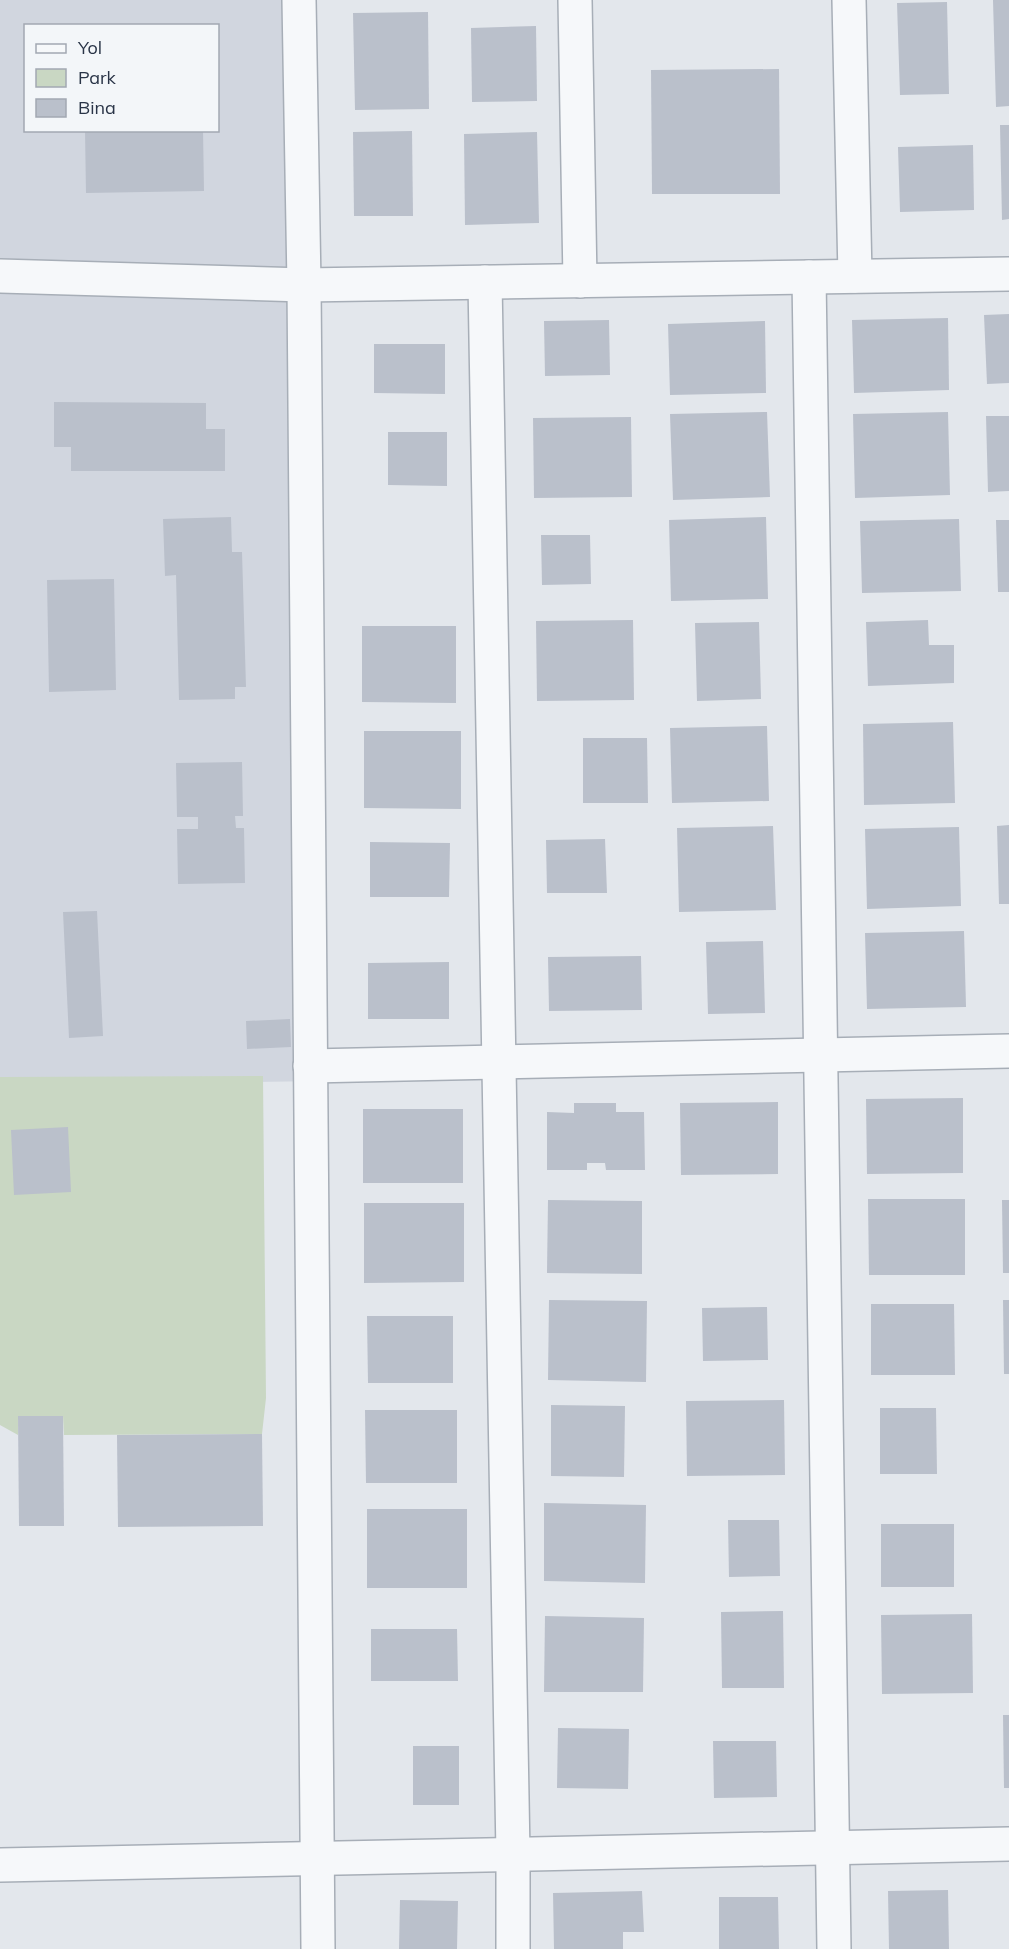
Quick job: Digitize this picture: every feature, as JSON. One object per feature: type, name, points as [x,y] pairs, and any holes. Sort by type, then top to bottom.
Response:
[{"type":"street","points":[[299,0],[304,285],[318,1949]]},
{"type":"street","points":[[575,0],[580,281]]},
{"type":"street","points":[[849,0],[855,276]]},
{"type":"street","points":[[0,276],[304,285],[1009,274]]},
{"type":"street","points":[[809,277],[834,1949]]},
{"type":"street","points":[[485,282],[513,1949]]},
{"type":"street","points":[[310,1066],[1009,1051]]},
{"type":"street","points":[[0,1865],[1009,1844]]},
{"type":"shaded area","points":[[0,0],[299,0],[321,1081],[0,1086]]},
{"type":"green space","points":[[263,1076],[266,1398],[262,1434],[64,1435],[63,1416],[18,1416],[18,1435],[0,1425],[0,1077]]},
{"type":"building","points":[[993,0],[1009,0],[1009,106],[996,107]]},
{"type":"building","points":[[947,2],[949,94],[900,95],[897,3]]},
{"type":"building","points":[[428,12],[429,109],[355,110],[353,13]]},
{"type":"building","points":[[536,26],[537,101],[472,102],[471,28]]},
{"type":"building","points":[[779,69],[780,194],[652,194],[651,70]]},
{"type":"building","points":[[1000,125],[1009,125],[1009,219],[1002,220]]},
{"type":"building","points":[[412,131],[413,216],[354,216],[353,132]]},
{"type":"building","points":[[85,132],[203,132],[204,191],[86,193]]},
{"type":"building","points":[[537,132],[539,223],[465,225],[464,134]]},
{"type":"building","points":[[973,145],[974,210],[900,212],[898,147]]},
{"type":"building","points":[[1009,314],[1009,383],[987,384],[984,315]]},
{"type":"building","points":[[948,318],[949,390],[854,393],[852,320]]},
{"type":"building","points":[[609,320],[610,375],[545,376],[544,321]]},
{"type":"building","points":[[765,321],[766,393],[670,395],[668,324]]},
{"type":"building","points":[[374,344],[445,344],[445,394],[374,393]]},
{"type":"building","points":[[54,402],[206,403],[206,429],[225,429],[225,471],[71,471],[71,447],[54,447]]},
{"type":"building","points":[[767,412],[770,497],[673,500],[670,414]]},
{"type":"building","points":[[948,412],[950,495],[855,498],[853,414]]},
{"type":"building","points":[[986,416],[1009,416],[1009,491],[988,492]]},
{"type":"building","points":[[631,417],[632,497],[534,498],[533,418]]},
{"type":"building","points":[[388,432],[447,432],[447,486],[388,485]]},
{"type":"building","points":[[231,517],[232,552],[242,552],[246,687],[235,687],[235,699],[179,700],[176,575],[165,576],[163,519]]},
{"type":"building","points":[[766,517],[768,599],[671,601],[669,520]]},
{"type":"building","points":[[959,519],[961,591],[862,593],[860,521]]},
{"type":"building","points":[[996,520],[1009,520],[1009,592],[998,592]]},
{"type":"building","points":[[541,535],[590,535],[591,584],[542,585]]},
{"type":"building","points":[[114,579],[116,690],[49,692],[47,580]]},
{"type":"building","points":[[633,620],[634,700],[537,701],[536,621]]},
{"type":"building","points":[[928,620],[929,645],[954,645],[954,683],[868,686],[866,622]]},
{"type":"building","points":[[759,622],[761,699],[697,701],[695,623]]},
{"type":"building","points":[[362,626],[456,626],[456,703],[362,702]]},
{"type":"building","points":[[953,722],[955,803],[864,805],[863,724]]},
{"type":"building","points":[[767,726],[769,801],[672,803],[670,728]]},
{"type":"building","points":[[364,731],[461,731],[461,809],[364,808]]},
{"type":"building","points":[[583,738],[647,738],[648,803],[583,803]]},
{"type":"building","points":[[242,762],[243,816],[235,816],[236,828],[244,828],[245,883],[178,884],[177,829],[198,829],[198,817],[177,817],[176,763]]},
{"type":"building","points":[[1009,825],[1009,904],[999,904],[997,826]]},
{"type":"building","points":[[773,826],[776,910],[679,912],[677,828]]},
{"type":"building","points":[[959,827],[961,906],[867,909],[865,829]]},
{"type":"building","points":[[605,839],[607,893],[547,893],[546,840]]},
{"type":"building","points":[[370,842],[450,843],[449,897],[370,897]]},
{"type":"building","points":[[97,911],[103,1036],[69,1038],[63,912]]},
{"type":"building","points":[[964,931],[966,1007],[867,1009],[865,933]]},
{"type":"building","points":[[763,941],[765,1013],[708,1014],[706,942]]},
{"type":"building","points":[[641,956],[642,1010],[549,1011],[548,957]]},
{"type":"building","points":[[449,962],[449,1019],[368,1019],[368,963]]},
{"type":"building","points":[[290,1019],[291,1047],[247,1049],[246,1021]]},
{"type":"building","points":[[963,1098],[963,1173],[867,1174],[866,1099]]},
{"type":"building","points":[[778,1102],[778,1174],[681,1175],[680,1103]]},
{"type":"building","points":[[574,1103],[616,1103],[616,1112],[644,1112],[645,1170],[606,1170],[605,1163],[587,1163],[587,1170],[547,1170],[547,1112],[574,1113]]},
{"type":"building","points":[[363,1109],[463,1109],[463,1183],[363,1183]]},
{"type":"building","points":[[68,1127],[71,1192],[14,1195],[11,1130]]},
{"type":"building","points":[[868,1199],[965,1199],[965,1275],[869,1275]]},
{"type":"building","points":[[548,1200],[642,1201],[642,1274],[547,1273]]},
{"type":"building","points":[[1002,1200],[1009,1200],[1009,1273],[1003,1273]]},
{"type":"building","points":[[364,1203],[464,1203],[464,1282],[364,1283]]},
{"type":"building","points":[[549,1300],[647,1301],[646,1382],[548,1380]]},
{"type":"building","points":[[1003,1300],[1009,1300],[1009,1374],[1004,1374]]},
{"type":"building","points":[[871,1304],[954,1304],[955,1375],[871,1375]]},
{"type":"building","points":[[767,1307],[768,1360],[703,1361],[702,1308]]},
{"type":"building","points":[[367,1316],[453,1316],[453,1383],[368,1383]]},
{"type":"building","points":[[784,1400],[785,1475],[687,1476],[686,1401]]},
{"type":"building","points":[[551,1405],[625,1406],[624,1477],[551,1476]]},
{"type":"building","points":[[880,1408],[936,1408],[937,1474],[880,1474]]},
{"type":"building","points":[[365,1410],[457,1410],[457,1483],[366,1483]]},
{"type":"building","points":[[18,1416],[63,1416],[64,1526],[19,1526]]},
{"type":"building","points":[[262,1434],[263,1526],[118,1527],[117,1435]]},
{"type":"building","points":[[544,1503],[646,1505],[645,1583],[544,1581]]},
{"type":"building","points":[[367,1509],[467,1509],[467,1588],[367,1588]]},
{"type":"building","points":[[728,1520],[779,1520],[780,1576],[729,1577]]},
{"type":"building","points":[[881,1524],[954,1524],[954,1587],[881,1587]]},
{"type":"building","points":[[783,1611],[784,1688],[722,1688],[721,1612]]},
{"type":"building","points":[[972,1614],[973,1693],[882,1694],[881,1615]]},
{"type":"building","points":[[545,1616],[644,1618],[643,1692],[544,1692]]},
{"type":"building","points":[[371,1629],[457,1629],[458,1681],[371,1681]]},
{"type":"building","points":[[1003,1715],[1009,1715],[1009,1788],[1004,1788]]},
{"type":"building","points":[[558,1728],[629,1729],[628,1789],[557,1788]]},
{"type":"building","points":[[713,1741],[776,1741],[777,1797],[714,1798]]},
{"type":"building","points":[[413,1746],[459,1746],[459,1805],[413,1805]]},
{"type":"building","points":[[948,1890],[949,1949],[889,1949],[888,1891]]},
{"type":"building","points":[[642,1891],[644,1932],[623,1932],[623,1949],[554,1949],[553,1893]]},
{"type":"building","points":[[719,1897],[778,1897],[779,1949],[719,1949]]},
{"type":"building","points":[[400,1900],[458,1901],[457,1949],[399,1949]]}]
